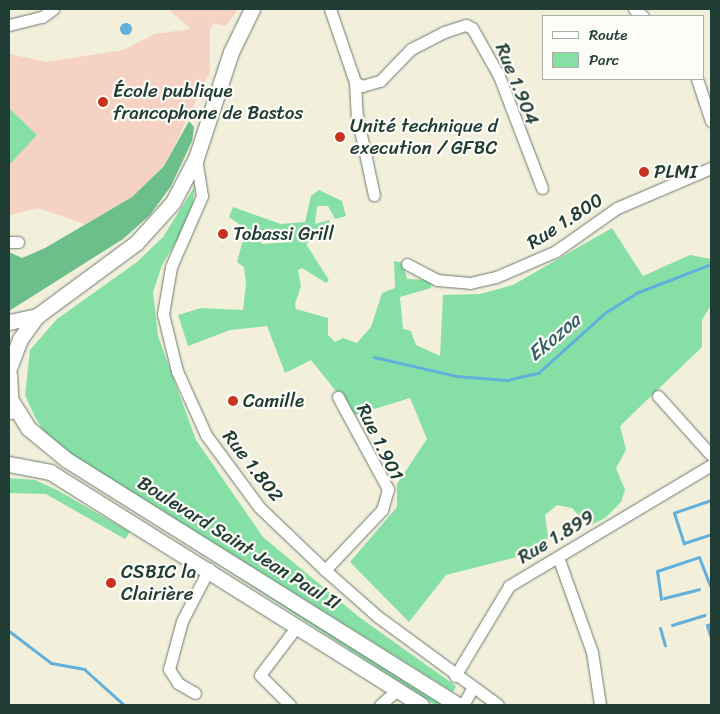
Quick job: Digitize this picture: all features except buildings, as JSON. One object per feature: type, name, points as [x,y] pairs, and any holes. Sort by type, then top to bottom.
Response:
[{"type":"main road","points":[[9,368],[20,339],[37,316],[107,266],[156,224],[196,158],[231,52],[252,9]]},
{"type":"main road","points":[[9,322],[37,316]]},
{"type":"main road","points":[[9,374],[12,402],[9,418]]},
{"type":"main road","name":"Boulevard Saint Jean Paul II","points":[[12,402],[34,434],[67,460],[457,705]]},
{"type":"main road","name":"Boulevard Saint Jean Paul II","points":[[9,464],[50,472],[209,569],[421,705]]},
{"type":"street","points":[[9,24],[42,18],[53,9]]},
{"type":"street","points":[[330,9],[355,82],[357,116],[374,195]]},
{"type":"street","name":"Rue 1.904","points":[[355,82],[362,86],[380,81],[411,49],[444,32],[466,25],[472,28],[499,76],[542,188]]},
{"type":"street","points":[[697,80],[710,115]]},
{"type":"street","name":"Rue 1.802","points":[[196,158],[202,196],[171,267],[164,293],[163,314],[177,372],[222,460],[259,506],[325,570],[455,676],[498,705]]},
{"type":"street","name":"Rue 1.800","points":[[407,264],[437,280],[470,283],[496,277],[556,250],[617,208],[711,168]]},
{"type":"street","points":[[658,396],[711,455]]},
{"type":"street","name":"Rue 1.901","points":[[325,570],[382,510],[388,489],[338,397]]},
{"type":"street","name":"Rue 1.899","points":[[455,676],[497,599],[509,586],[711,465]]},
{"type":"street","points":[[558,557],[592,652],[600,705]]},
{"type":"street","points":[[195,693],[178,683],[169,669],[182,622],[209,569]]},
{"type":"street","points":[[290,705],[260,675],[298,626]]},
{"type":"street","points":[[463,705],[472,689]]},
{"type":"street","points":[[380,705],[397,690]]},
{"type":"shaded area","name":"École publique francophone de Bastos","points":[[168,9],[238,9],[226,26],[214,23],[210,29],[210,72],[166,163],[132,197],[85,224],[38,208],[9,215],[9,54],[47,62],[123,50],[155,34],[191,29]]},
{"type":"green space","points":[[9,108],[37,135],[9,165]]},
{"type":"green space","points":[[189,121],[194,127],[192,141],[171,186],[150,215],[123,239],[9,311],[9,252],[22,258],[45,248],[132,197],[164,166]]},
{"type":"green space","points":[[195,186],[191,217],[162,265],[153,292],[158,336],[196,440],[263,537],[359,617],[456,686],[453,692],[65,450],[46,436],[34,415],[25,395],[30,350],[57,319],[137,262],[163,237]]},
{"type":"green space","points":[[319,190],[342,201],[346,216],[335,219],[328,206],[317,206],[315,224],[329,220],[332,236],[322,242],[314,237],[306,244],[329,280],[326,283],[302,268],[298,270],[301,286],[295,304],[296,309],[328,318],[328,335],[335,342],[343,338],[357,343],[371,327],[382,293],[395,288],[394,261],[403,263],[407,279],[432,280],[431,288],[400,297],[403,329],[411,331],[416,345],[440,356],[443,295],[480,294],[513,285],[612,228],[643,276],[690,255],[711,259],[711,305],[702,320],[702,347],[620,426],[626,450],[616,468],[625,490],[621,502],[605,518],[589,526],[572,508],[557,505],[545,515],[548,537],[541,551],[446,575],[409,622],[350,562],[397,507],[397,484],[427,439],[410,398],[355,415],[311,360],[285,373],[267,326],[230,330],[188,346],[178,315],[201,308],[243,310],[246,283],[244,267],[237,262],[245,233],[263,244],[290,242],[290,229],[270,240],[243,227],[229,217],[233,207],[281,224],[305,222],[311,196]]},
{"type":"green space","points":[[9,478],[35,480],[57,490],[130,532],[125,539],[46,494],[9,493]]},
{"type":"green space","points":[[118,499],[305,617],[443,705],[435,705]]},
{"type":"water","points":[[126,23],[132,29],[126,35],[120,29]]},
{"type":"waterway","name":"Ekozoa","points":[[374,357],[456,376],[507,380],[538,373],[606,312],[636,293],[711,264]]},
{"type":"waterway","points":[[711,500],[674,513],[684,543],[711,534]]},
{"type":"waterway","points":[[661,599],[657,571],[699,557],[710,586]]},
{"type":"waterway","points":[[664,598],[699,589]]},
{"type":"waterway","points":[[672,625],[705,615]]},
{"type":"waterway","points":[[711,624],[707,625],[711,638]]},
{"type":"waterway","points":[[660,628],[665,645]]},
{"type":"waterway","points":[[9,631],[51,663],[84,669],[124,705]]},
{"type":"place","name":"École publique francophone de Bastos","points":[[103,102]]},
{"type":"place","name":"Unité technique d execution / GFBC","points":[[340,137]]},
{"type":"place","name":"PLMI","points":[[644,172]]},
{"type":"place","name":"Tobassi Grill","points":[[223,234]]},
{"type":"place","name":"Camille","points":[[233,401]]},
{"type":"place","name":"CSBIC la Clairière","points":[[111,583]]}]
